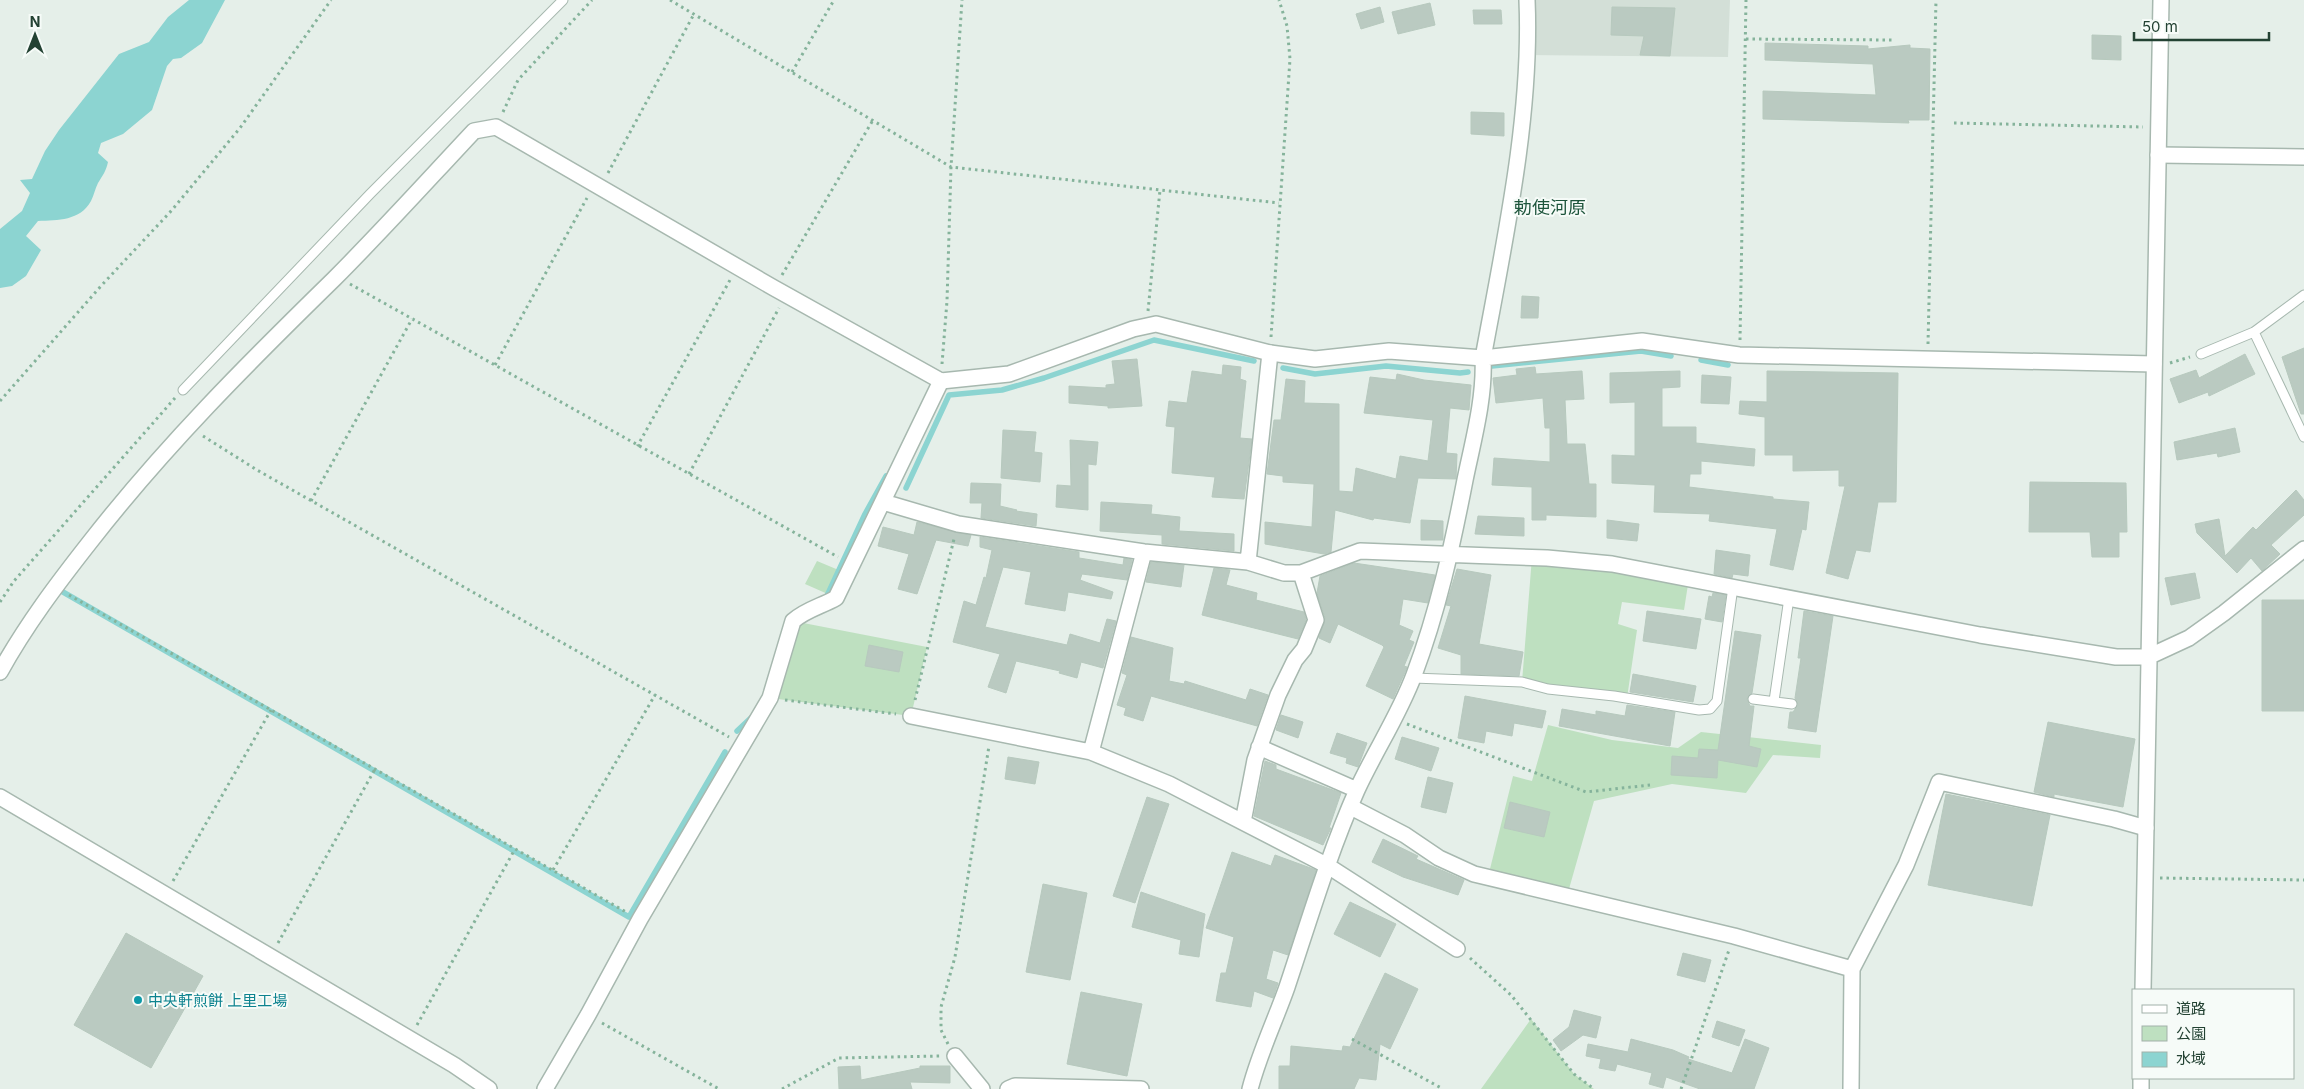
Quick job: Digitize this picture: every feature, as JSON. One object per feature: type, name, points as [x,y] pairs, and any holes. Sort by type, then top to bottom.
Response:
[{"type":"street","points":[[1250,1089],[1256,1064],[1286,990],[1328,866],[1357,790],[1413,678],[1435,616],[1451,554],[1474,434],[1484,373],[1484,358],[1507,226],[1522,112],[1527,40],[1527,0]]},
{"type":"street","points":[[2143,989],[2161,0]]},
{"type":"street","points":[[0,672],[22,632],[54,587],[130,490],[187,426],[336,276],[474,131],[496,127],[941,381],[1009,374],[1156,324],[1270,353],[1314,359],[1389,351],[1484,358],[1642,341],[1739,355],[2154,364]]},
{"type":"street","points":[[2158,155],[2304,157]]},
{"type":"street","points":[[1248,562],[1270,353]]},
{"type":"street","points":[[545,1089],[640,919],[770,698],[793,621],[799,615],[823,606],[836,598],[941,381]]},
{"type":"street","points":[[883,502],[958,524],[1144,552],[1248,562],[1284,573],[1301,573],[1360,551],[1547,558],[1612,564],[1989,637],[2116,657],[2148,657],[2189,638],[2302,554]]},
{"type":"street","points":[[1091,752],[1144,552]]},
{"type":"street","points":[[1242,822],[1255,760],[1278,695],[1295,660],[1304,650],[1316,620],[1301,573]]},
{"type":"street","points":[[911,716],[1091,752],[1169,784],[1328,866],[1456,949]]},
{"type":"street","points":[[1259,747],[1357,790]]},
{"type":"street","points":[[1851,1089],[1852,969],[1906,865],[1939,782],[2114,818],[2146,828]]},
{"type":"street","points":[[0,797],[409,1038],[490,1089]]},
{"type":"street","points":[[1351,807],[1405,835],[1439,858],[1474,874],[1734,936],[1852,969]]},
{"type":"street","points":[[955,1056],[982,1089]]},
{"type":"street","points":[[1008,1089],[1015,1086],[1141,1089]]},
{"type":"lane","points":[[183,390],[370,194],[563,0]]},
{"type":"lane","points":[[2201,354],[2254,332],[2304,295]]},
{"type":"lane","points":[[2254,332],[2304,437]]},
{"type":"lane","points":[[1413,678],[1522,682],[1548,689],[1614,696],[1699,710],[1710,709],[1717,701],[1733,587]]},
{"type":"lane","points":[[1774,701],[1789,598]]},
{"type":"lane","points":[[1753,698],[1792,704]]},
{"type":"path","points":[[0,401],[101,286],[172,210],[234,135],[295,53],[331,0]]},
{"type":"path","points":[[496,127],[518,80],[592,0]]},
{"type":"path","points":[[670,0],[951,167],[1279,203]]},
{"type":"path","points":[[792,72],[834,0]]},
{"type":"path","points":[[941,381],[947,301],[951,167],[962,0]]},
{"type":"path","points":[[1270,353],[1290,59],[1287,26],[1279,0]]},
{"type":"path","points":[[1739,355],[1746,0]]},
{"type":"path","points":[[1928,360],[1936,0]]},
{"type":"path","points":[[495,365],[694,14]]},
{"type":"path","points":[[1746,39],[1893,40]]},
{"type":"path","points":[[690,474],[781,291],[873,120]]},
{"type":"path","points":[[1954,123],[2158,127]]},
{"type":"path","points":[[1146,326],[1160,190]]},
{"type":"path","points":[[638,445],[738,266]]},
{"type":"path","points":[[336,276],[852,564]]},
{"type":"path","points":[[311,501],[412,319]]},
{"type":"path","points":[[2154,364],[2168,364],[2201,354]]},
{"type":"path","points":[[0,602],[14,581],[183,390]]},
{"type":"path","points":[[187,426],[311,501],[742,744]]},
{"type":"path","points":[[770,698],[911,716],[958,524]]},
{"type":"path","points":[[54,587],[640,919]]},
{"type":"path","points":[[553,870],[655,695]]},
{"type":"path","points":[[166,895],[270,710]]},
{"type":"path","points":[[1392,719],[1586,792],[1650,785]]},
{"type":"path","points":[[782,1089],[839,1058],[955,1056],[941,1030],[941,1007],[955,956],[992,731]]},
{"type":"path","points":[[270,957],[375,769]]},
{"type":"path","points":[[409,1038],[515,849]]},
{"type":"path","points":[[2145,878],[2304,880]]},
{"type":"path","points":[[1681,1089],[1734,936]]},
{"type":"path","points":[[1456,949],[1471,959],[1511,994],[1574,1074],[1594,1089]]},
{"type":"path","points":[[588,1015],[719,1089]]},
{"type":"path","points":[[1352,1039],[1443,1089]]},
{"type":"shaded area","points":[[1527,0],[1730,0],[1728,57],[1526,55]]},
{"type":"green space","points":[[1532,557],[1689,578],[1684,610],[1622,602],[1618,624],[1637,630],[1627,698],[1522,682]]},
{"type":"green space","points":[[817,561],[841,571],[830,595],[805,584]]},
{"type":"green space","points":[[793,621],[927,647],[911,716],[770,698]]},
{"type":"green space","points":[[1548,725],[1612,740],[1678,748],[1701,732],[1821,745],[1820,758],[1773,755],[1746,793],[1672,784],[1594,801],[1567,896],[1488,877],[1513,776],[1532,781]]},
{"type":"green space","points":[[1531,1019],[1574,1074],[1594,1089],[1481,1089]]},
{"type":"water","points":[[189,0],[225,0],[202,43],[181,58],[173,59],[167,66],[152,110],[123,134],[101,143],[98,153],[108,162],[86,208],[75,216],[68,218],[38,221],[26,236],[41,250],[26,276],[12,286],[0,288],[0,229],[22,211],[30,193],[20,180],[32,179],[45,151],[59,130],[119,54],[149,42],[168,17]]},
{"type":"building","points":[[1430,3],[1435,25],[1398,34],[1392,12]]},
{"type":"building","points":[[1380,7],[1384,22],[1361,29],[1356,14]]},
{"type":"building","points":[[1612,7],[1675,8],[1670,56],[1640,55],[1644,36],[1611,35]]},
{"type":"building","points":[[1473,10],[1501,10],[1502,24],[1474,24]]},
{"type":"building","points":[[2092,35],[2121,36],[2121,60],[2092,59]]},
{"type":"building","points":[[1765,43],[1868,46],[1868,49],[1910,45],[1910,48],[1930,49],[1929,120],[1908,120],[1909,123],[1763,119],[1763,91],[1876,95],[1873,64],[1765,60]]},
{"type":"building","points":[[1471,112],[1504,113],[1504,136],[1471,134]]},
{"type":"building","points":[[1522,296],[1539,297],[1538,318],[1521,318]]},
{"type":"building","points":[[2304,348],[2304,414],[2301,414],[2282,357]]},
{"type":"building","points":[[2245,354],[2255,374],[2209,396],[2208,392],[2179,403],[2170,379],[2196,370],[2199,378]]},
{"type":"building","points":[[1137,359],[1142,406],[1108,408],[1108,406],[1069,403],[1069,386],[1106,388],[1106,385],[1115,384],[1112,361]]},
{"type":"building","points":[[1223,365],[1241,367],[1240,379],[1246,381],[1240,438],[1252,439],[1244,499],[1212,497],[1215,477],[1172,473],[1175,427],[1166,426],[1169,401],[1187,403],[1192,371],[1222,375]]},
{"type":"building","points":[[1535,367],[1536,374],[1582,371],[1584,399],[1565,400],[1567,444],[1585,444],[1589,484],[1596,484],[1596,517],[1546,515],[1546,520],[1532,520],[1532,487],[1492,485],[1494,458],[1550,462],[1550,428],[1545,428],[1543,398],[1496,403],[1493,378],[1517,375],[1516,369]]},
{"type":"building","points":[[1680,371],[1680,387],[1662,388],[1662,427],[1696,427],[1696,443],[1755,449],[1754,466],[1701,461],[1701,474],[1690,474],[1689,487],[1809,502],[1806,530],[1802,529],[1793,570],[1770,565],[1777,529],[1709,521],[1710,514],[1654,512],[1655,485],[1612,483],[1612,455],[1635,456],[1635,402],[1610,403],[1610,373]]},
{"type":"building","points":[[1767,371],[1898,373],[1896,502],[1878,502],[1870,552],[1856,550],[1848,579],[1826,573],[1845,486],[1839,486],[1839,470],[1793,471],[1793,455],[1765,455],[1765,417],[1739,414],[1740,401],[1767,402]]},
{"type":"building","points":[[1397,374],[1424,380],[1471,385],[1469,410],[1450,408],[1446,453],[1457,454],[1456,479],[1418,478],[1410,523],[1374,518],[1373,520],[1335,510],[1331,552],[1324,554],[1265,544],[1265,522],[1312,527],[1314,484],[1283,482],[1283,476],[1267,474],[1274,420],[1281,420],[1286,379],[1305,381],[1304,403],[1339,404],[1339,491],[1353,492],[1356,468],[1396,479],[1400,456],[1428,461],[1433,420],[1364,413],[1370,377],[1396,380]]},
{"type":"building","points":[[1702,375],[1731,377],[1729,404],[1701,403]]},
{"type":"building","points":[[2235,428],[2240,452],[2218,457],[2217,453],[2177,460],[2174,442]]},
{"type":"building","points":[[1003,430],[1036,432],[1034,452],[1042,453],[1040,482],[1001,478]]},
{"type":"building","points":[[1070,440],[1098,442],[1096,465],[1088,464],[1088,510],[1056,507],[1057,485],[1071,486]]},
{"type":"building","points":[[2030,482],[2126,483],[2127,532],[2119,532],[2119,557],[2092,557],[2090,532],[2029,532]]},
{"type":"building","points":[[971,483],[1001,484],[1000,506],[1016,511],[1037,514],[1036,526],[981,518],[982,503],[970,503]]},
{"type":"building","points":[[2296,490],[2304,500],[2304,515],[2271,545],[2280,554],[2262,571],[2251,558],[2237,573],[2197,533],[2195,524],[2219,519],[2225,556],[2253,527],[2256,530]]},
{"type":"building","points":[[1101,502],[1152,505],[1151,514],[1180,517],[1179,531],[1234,534],[1234,551],[1162,544],[1162,535],[1100,531]]},
{"type":"building","points":[[1478,516],[1524,518],[1524,536],[1475,534]]},
{"type":"building","points":[[1421,520],[1443,521],[1443,540],[1421,540]]},
{"type":"building","points":[[1607,520],[1639,524],[1637,541],[1607,538]]},
{"type":"building","points":[[917,522],[971,535],[968,546],[936,540],[917,594],[898,589],[909,554],[878,546],[883,527],[914,535]]},
{"type":"building","points":[[980,537],[1079,552],[1079,558],[1123,565],[1124,558],[1132,560],[1127,580],[1082,574],[1080,580],[1113,592],[1111,599],[1068,592],[1065,611],[1025,604],[1031,572],[1003,567],[985,627],[1067,645],[1070,634],[1100,643],[1107,619],[1116,621],[1103,668],[1081,662],[1077,678],[1059,673],[1060,671],[1016,661],[1006,693],[988,687],[1000,654],[953,642],[964,601],[976,605],[984,577],[986,578],[992,550],[980,547]]},
{"type":"building","points":[[1716,550],[1750,555],[1748,576],[1733,574],[1732,578],[1714,574]]},
{"type":"building","points":[[1151,562],[1184,565],[1181,587],[1146,582]]},
{"type":"building","points":[[1354,563],[1435,575],[1428,603],[1403,599],[1399,625],[1413,631],[1409,640],[1414,642],[1404,666],[1407,667],[1393,699],[1366,686],[1384,647],[1382,645],[1338,624],[1330,643],[1319,638],[1325,618],[1317,593],[1320,576]]},
{"type":"building","points":[[1214,568],[1230,570],[1226,585],[1257,593],[1256,600],[1304,612],[1306,620],[1298,639],[1202,615]]},
{"type":"building","points":[[1457,569],[1491,575],[1479,644],[1523,652],[1519,676],[1461,674],[1461,655],[1438,648],[1451,606],[1446,605]]},
{"type":"building","points":[[2195,573],[2200,598],[2171,605],[2165,578]]},
{"type":"building","points":[[1713,593],[1726,595],[1722,622],[1705,619],[1709,596],[1712,597]]},
{"type":"building","points":[[2262,600],[2304,600],[2304,711],[2262,711]]},
{"type":"building","points":[[1647,611],[1701,619],[1696,649],[1643,641]]},
{"type":"building","points":[[1804,611],[1833,616],[1816,732],[1788,728],[1790,712],[1793,712],[1798,705],[1795,698],[1801,658],[1798,658]]},
{"type":"building","points":[[1735,631],[1761,635],[1752,693],[1747,699],[1750,706],[1754,706],[1749,746],[1761,749],[1757,767],[1718,760],[1717,778],[1671,775],[1672,756],[1698,758],[1699,749],[1718,750]]},
{"type":"building","points":[[1131,637],[1173,648],[1169,681],[1184,684],[1185,681],[1246,700],[1250,689],[1268,695],[1257,726],[1151,696],[1143,721],[1124,715],[1126,708],[1117,705],[1127,675],[1122,673]]},
{"type":"building","points":[[869,645],[903,652],[899,672],[865,666]]},
{"type":"building","points":[[1633,674],[1696,686],[1693,702],[1630,692]]},
{"type":"building","points":[[1465,696],[1546,711],[1542,728],[1514,723],[1512,736],[1486,731],[1484,743],[1458,738]]},
{"type":"building","points":[[1627,705],[1675,712],[1670,746],[1559,726],[1562,709],[1596,715],[1596,711],[1625,716]]},
{"type":"building","points":[[1281,715],[1303,722],[1298,738],[1276,730]]},
{"type":"building","points":[[2048,722],[2135,739],[2123,807],[2054,794],[2054,797],[2034,792]]},
{"type":"building","points":[[1337,733],[1367,743],[1358,767],[1346,763],[1347,758],[1330,753]]},
{"type":"building","points":[[1402,737],[1439,748],[1431,771],[1395,759]]},
{"type":"building","points":[[1008,757],[1039,762],[1035,784],[1005,779]]},
{"type":"building","points":[[1265,761],[1276,765],[1276,769],[1341,793],[1329,828],[1331,828],[1323,845],[1254,816]]},
{"type":"building","points":[[1428,777],[1453,783],[1446,813],[1421,807]]},
{"type":"building","points":[[1946,794],[2050,815],[2032,906],[1928,885]]},
{"type":"building","points":[[1147,797],[1169,804],[1135,903],[1113,896]]},
{"type":"building","points":[[1510,802],[1550,812],[1544,837],[1504,828]]},
{"type":"building","points":[[1383,839],[1418,856],[1416,859],[1464,880],[1458,895],[1403,877],[1372,862]]},
{"type":"building","points":[[1232,852],[1271,866],[1275,855],[1316,870],[1288,955],[1273,950],[1266,979],[1278,983],[1273,998],[1254,991],[1251,1007],[1216,1001],[1221,973],[1226,973],[1234,937],[1206,928]]},
{"type":"building","points":[[1043,884],[1087,893],[1070,980],[1026,972]]},
{"type":"building","points":[[1141,892],[1205,914],[1199,957],[1179,954],[1181,940],[1132,927]]},
{"type":"building","points":[[1350,902],[1396,924],[1380,957],[1334,934]]},
{"type":"building","name":"中央軒煎餅 上里工場","points":[[126,933],[203,976],[151,1068],[74,1025]]},
{"type":"building","points":[[1683,953],[1711,960],[1705,982],[1677,975]]},
{"type":"building","points":[[1385,973],[1418,989],[1390,1049],[1380,1044],[1376,1080],[1359,1078],[1354,1089],[1279,1089],[1279,1066],[1290,1066],[1291,1046],[1342,1051],[1343,1046],[1350,1047]]},
{"type":"building","points":[[1081,992],[1142,1004],[1127,1076],[1067,1064]]},
{"type":"building","points":[[1574,1010],[1601,1017],[1596,1038],[1583,1035],[1561,1051],[1553,1040],[1569,1027]]},
{"type":"building","points":[[1717,1021],[1745,1030],[1739,1046],[1712,1037]]},
{"type":"building","points":[[1631,1039],[1673,1050],[1689,1057],[1688,1059],[1732,1073],[1745,1039],[1769,1048],[1754,1089],[1700,1089],[1666,1077],[1663,1088],[1649,1084],[1652,1073],[1617,1064],[1615,1071],[1599,1068],[1601,1059],[1586,1056],[1588,1044],[1628,1052]]},
{"type":"building","points":[[860,1066],[861,1080],[920,1068],[920,1066],[950,1066],[950,1083],[910,1082],[912,1089],[839,1089],[838,1067]]},
{"type":"waterway","points":[[906,488],[949,395],[1002,390],[1044,378],[1154,340],[1254,361]]},
{"type":"waterway","points":[[1492,366],[1641,351],[1671,356]]},
{"type":"waterway","points":[[1701,360],[1728,365]]},
{"type":"waterway","points":[[1283,368],[1315,374],[1386,366],[1460,373],[1468,372]]},
{"type":"waterway","points":[[825,600],[865,514],[886,476]]},
{"type":"waterway","points":[[56,588],[629,917],[725,752]]},
{"type":"waterway","points":[[737,731],[754,715]]},
{"type":"place","name":"中央軒煎餅 上里工場","points":[[138,1000]]},
{"type":"district","name":"勅使河原","points":[[1550,207]]}]
